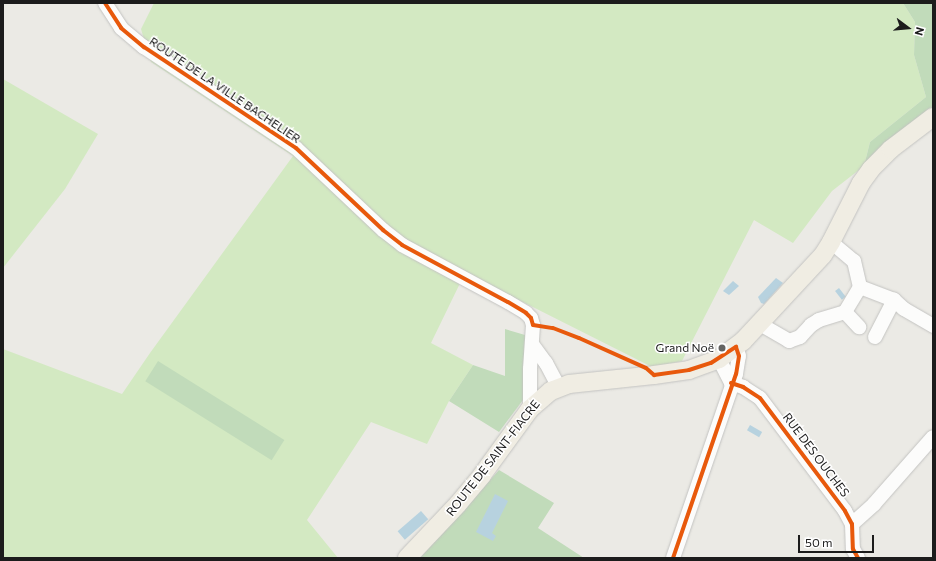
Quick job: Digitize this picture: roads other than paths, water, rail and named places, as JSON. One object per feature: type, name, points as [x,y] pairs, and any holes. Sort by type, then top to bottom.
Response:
[{"type":"main road","name":"ROUTE DE SAINT-FIACRE","points":[[407,558],[458,504],[482,475],[530,409],[555,389],[580,382],[682,371],[719,359],[736,346],[760,324],[814,266],[831,242],[861,183],[871,169],[891,149],[933,117]]},
{"type":"street","name":"ROUTE DE LA VILLE BACHELIER","points":[[105,3],[121,28],[144,47],[296,148],[383,230],[402,245],[526,313],[531,318],[533,325],[530,369],[530,409]]},
{"type":"street","points":[[760,324],[789,341],[800,337],[818,320],[845,312],[860,287],[854,261],[831,242]]},
{"type":"street","points":[[860,287],[894,300],[904,309],[933,326]]},
{"type":"street","points":[[875,337],[894,300]]},
{"type":"street","points":[[845,312],[859,327]]},
{"type":"street","points":[[532,344],[546,363],[555,389]]},
{"type":"street","points":[[673,558],[731,383],[736,374],[739,356],[736,346]]},
{"type":"street","points":[[719,359],[731,383]]},
{"type":"street","points":[[530,369],[536,380],[555,389]]},
{"type":"street","name":"RUE DES OUCHES","points":[[731,383],[743,387],[760,398],[845,511],[852,524],[853,549],[858,558]]},
{"type":"street","points":[[852,524],[874,504],[933,437]]},
{"type":"water","points":[[776,278],[783,283],[764,304],[761,303],[758,297]]},
{"type":"water","points":[[733,281],[739,286],[729,295],[723,291]]},
{"type":"water","points":[[839,288],[846,297],[842,300],[835,291]]},
{"type":"water","points":[[750,425],[762,432],[759,437],[747,430]]},
{"type":"water","points":[[495,494],[508,501],[492,533],[496,536],[493,541],[476,532]]},
{"type":"water","points":[[421,511],[428,519],[405,540],[398,531]]},
{"type":"place","name":"Grand Noë","points":[[722,348]]}]
